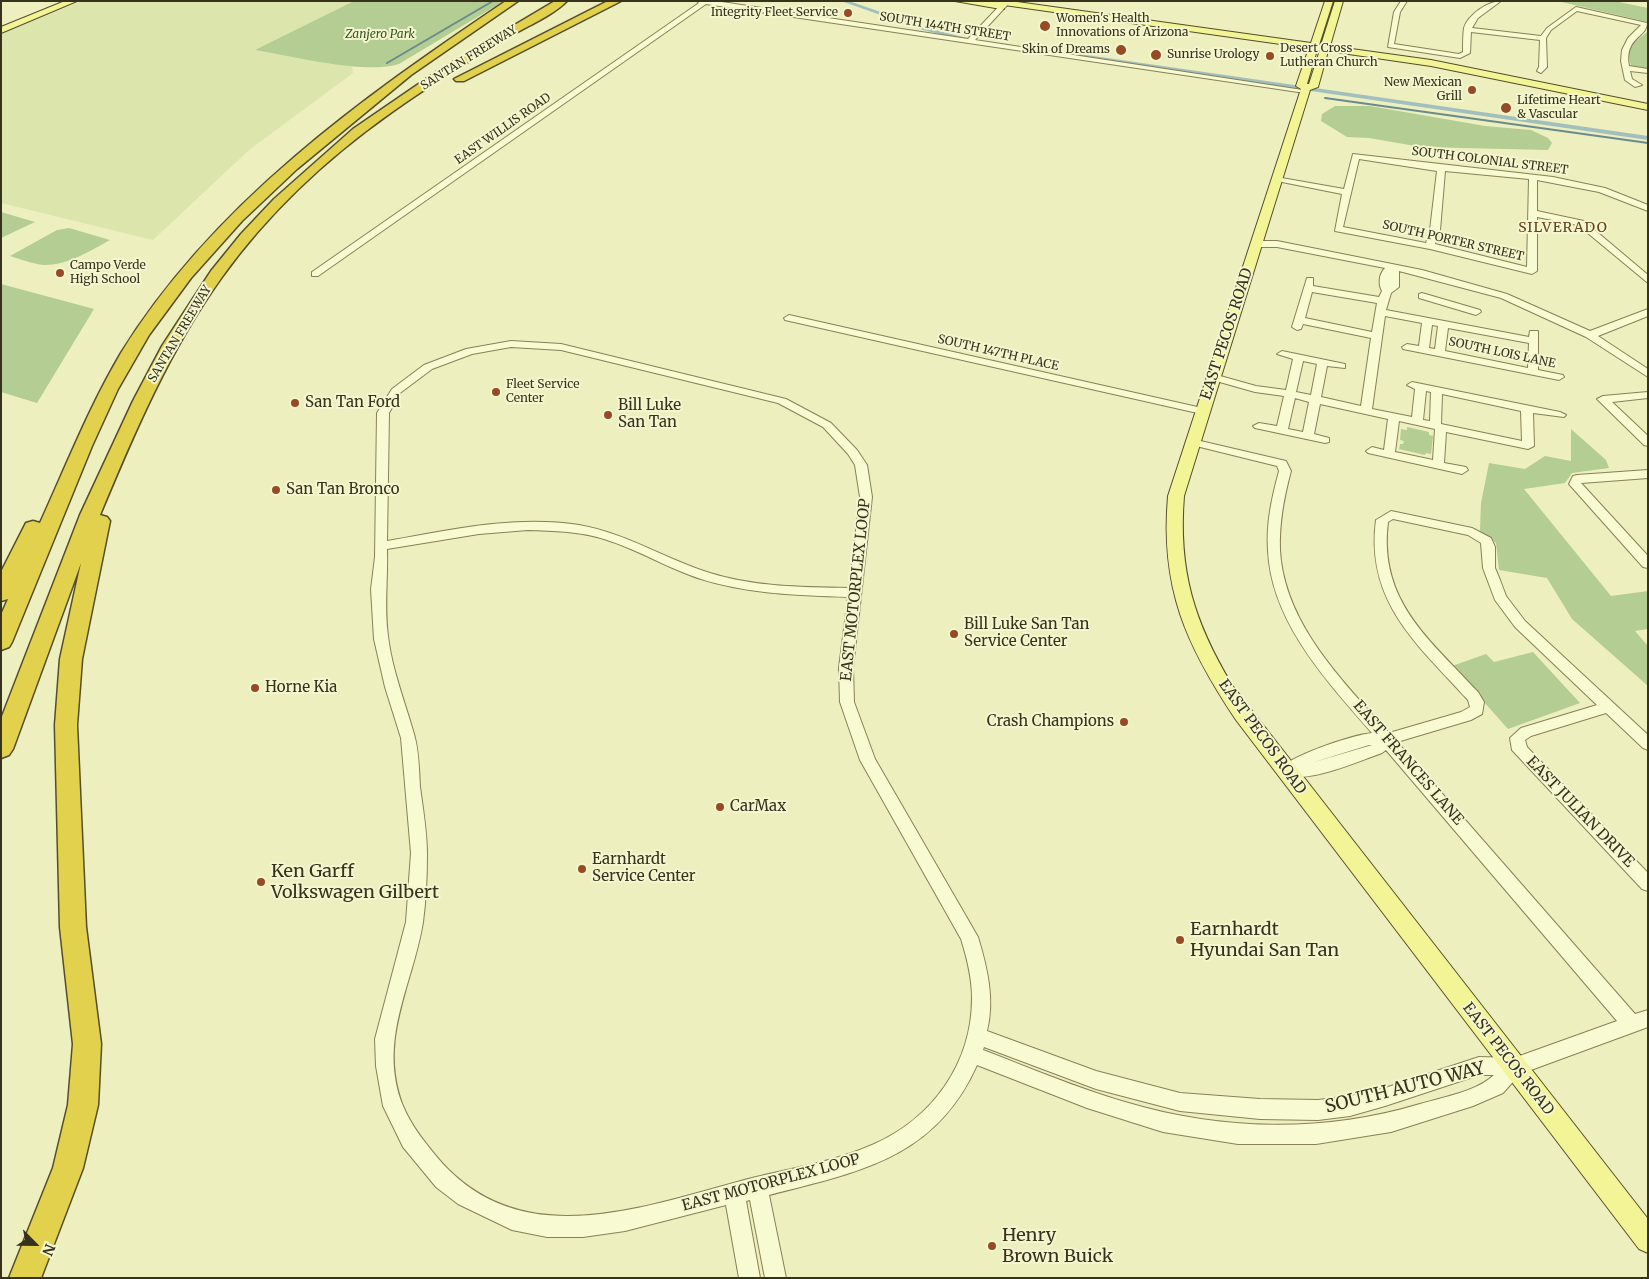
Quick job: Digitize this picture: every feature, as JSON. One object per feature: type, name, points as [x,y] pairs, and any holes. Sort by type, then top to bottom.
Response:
[{"type":"highway","points":[[326,138],[407,73],[513,1]]},
{"type":"highway","name":"SANTAN FREEWAY","points":[[1,642],[90,430],[140,336],[175,288],[258,197],[326,138],[393,90],[543,1]]},
{"type":"highway","name":"SANTAN FREEWAY","points":[[1,749],[113,461],[167,353],[204,291],[257,225],[333,152],[412,93],[562,1]]},
{"type":"highway","points":[[446,86],[616,1]]},
{"type":"highway","points":[[302,180],[423,100]]},
{"type":"highway","points":[[1,594],[68,457],[90,430]]},
{"type":"highway","points":[[25,1278],[68,1168],[82,1104],[87,1044],[73,928],[66,725],[71,659],[97,529],[113,483],[113,461]]},
{"type":"main road","points":[[1,25],[62,1]]},
{"type":"main road","points":[[1,30],[73,1]]},
{"type":"main road","points":[[959,1],[1005,3],[1173,31],[1325,49],[1490,74],[1648,107]]},
{"type":"main road","points":[[991,1],[1313,48]]},
{"type":"main road","name":"EAST PECOS ROAD","points":[[1305,89],[1301,86],[1329,1]]},
{"type":"main road","name":"EAST PECOS ROAD","points":[[1305,89],[1312,87],[1339,1]]},
{"type":"main road","points":[[1173,31],[1220,33]]},
{"type":"main road","name":"EAST PECOS ROAD","points":[[1305,89],[1176,496],[1172,535],[1175,566],[1185,608],[1194,632],[1222,684],[1648,1240]]},
{"type":"street","name":"SOUTH 144TH STREET","points":[[700,1],[1305,89]]},
{"type":"street","points":[[1404,1],[1397,12],[1390,46],[1460,56],[1466,54],[1467,29],[1474,17],[1498,1]]},
{"type":"street","name":"EAST WILLIS ROAD","points":[[315,274],[704,2]]},
{"type":"street","points":[[971,40],[1005,3]]},
{"type":"street","points":[[1541,71],[1543,67],[1543,38],[1545,33],[1574,11],[1582,10],[1645,24],[1624,46],[1629,80],[1638,85]]},
{"type":"street","points":[[1467,29],[1543,38]]},
{"type":"street","points":[[1626,68],[1648,71]]},
{"type":"street","name":"SOUTH COLONIAL STREET","points":[[1348,192],[1356,156],[1442,169],[1533,177],[1586,186],[1626,198],[1648,208]]},
{"type":"street","points":[[1430,246],[1435,230],[1442,169]]},
{"type":"street","points":[[1533,177],[1532,213],[1582,223],[1648,280]]},
{"type":"street","points":[[1276,180],[1348,192]]},
{"type":"street","name":"SOUTH PORTER STREET","points":[[1348,192],[1338,229],[1430,246],[1532,271],[1532,213]]},
{"type":"street","points":[[1256,244],[1328,258],[1337,257],[1392,267],[1443,278],[1504,296],[1548,314],[1590,335],[1648,374]]},
{"type":"street","points":[[1366,410],[1384,302],[1394,287],[1396,274],[1392,267]]},
{"type":"street","points":[[1377,336],[1298,324],[1309,283],[1384,302]]},
{"type":"street","points":[[1422,296],[1476,312]]},
{"type":"street","points":[[1434,300],[1434,322]]},
{"type":"street","name":"SOUTH LOIS LANE","points":[[1384,302],[1434,322],[1534,337],[1533,371]]},
{"type":"street","points":[[1456,326],[1458,306]]},
{"type":"street","points":[[1590,335],[1648,312]]},
{"type":"street","name":"SOUTH 147TH PLACE","points":[[789,318],[1202,411]]},
{"type":"street","name":"SOUTH LOIS LANE","points":[[1424,350],[1434,322]]},
{"type":"street","name":"SOUTH LOIS LANE","points":[[1434,322],[1440,353]]},
{"type":"street","name":"EAST MOTORPLEX LOOP","points":[[539,344],[576,350],[765,396],[797,407],[827,425],[853,452],[860,465],[866,487],[846,668],[847,702],[868,760],[969,937],[979,964],[981,981],[983,1009],[973,1055],[958,1083],[942,1104],[920,1127],[896,1144],[843,1166],[625,1221],[583,1227],[548,1227],[512,1220],[465,1197],[443,1180],[426,1162],[400,1122],[394,1106],[385,1066],[384,1038],[414,922],[419,854],[408,738],[392,687],[381,639],[378,590],[381,546],[382,421],[390,399],[419,372],[451,356],[496,346],[539,344]]},
{"type":"street","name":"SOUTH LOIS LANE","points":[[1407,347],[1559,377]]},
{"type":"street","points":[[1282,354],[1341,366]]},
{"type":"street","points":[[1282,430],[1286,393],[1299,357]]},
{"type":"street","points":[[1308,436],[1323,362]]},
{"type":"street","points":[[1213,377],[1246,387],[1316,399],[1528,446],[1528,409]]},
{"type":"street","points":[[1417,421],[1417,386],[1560,415]]},
{"type":"street","points":[[1437,390],[1438,465]]},
{"type":"street","points":[[1648,395],[1603,399],[1648,443]]},
{"type":"street","points":[[1389,454],[1394,416]]},
{"type":"street","points":[[1259,426],[1325,440]]},
{"type":"street","name":"EAST FRANCES LANE","points":[[1192,442],[1282,464],[1285,470],[1274,532],[1275,557],[1292,615],[1330,674],[1640,1021]]},
{"type":"street","points":[[1372,450],[1462,470]]},
{"type":"street","points":[[1648,474],[1577,479],[1575,484],[1648,564]]},
{"type":"street","points":[[1287,771],[1314,769],[1377,750],[1388,739],[1474,713],[1478,706],[1473,696],[1409,626],[1395,605],[1382,564],[1379,543],[1381,525],[1385,516],[1398,515],[1472,532],[1483,537],[1489,547],[1489,568],[1492,580],[1508,610],[1533,638],[1648,744]]},
{"type":"street","points":[[381,546],[496,527],[564,527],[623,540],[691,571],[724,581],[757,586],[855,593]]},
{"type":"street","name":"EAST JULIAN DRIVE","points":[[1609,707],[1526,732],[1517,738],[1520,750],[1648,884]]},
{"type":"street","points":[[1514,1067],[1640,1021]]},
{"type":"street","name":"SOUTH AUTO WAY","points":[[978,1036],[1122,1088],[1180,1102],[1260,1109],[1318,1110],[1350,1106],[1479,1066],[1514,1067]]},
{"type":"street","name":"SOUTH AUTO WAY","points":[[973,1055],[1127,1112],[1231,1134],[1271,1135],[1330,1133],[1375,1127],[1402,1120],[1494,1087],[1514,1067]]},
{"type":"street","points":[[757,1187],[776,1278]]},
{"type":"street","points":[[734,1193],[750,1278]]},
{"type":"green space","points":[[83,1],[354,1],[256,50],[352,67],[353,73],[249,150],[153,240],[1,203],[1,33]]},
{"type":"green space","name":"Zanjero Park","points":[[354,1],[504,1],[399,64],[385,67],[348,66],[255,50]]},
{"type":"green space","points":[[1557,1],[1614,1],[1648,8],[1648,22]]},
{"type":"green space","points":[[1648,31],[1648,69],[1631,66],[1630,48]]},
{"type":"green space","points":[[1335,106],[1370,106],[1485,126],[1531,130],[1548,138],[1552,143],[1548,150],[1421,147],[1369,138],[1347,137],[1321,121],[1322,114]]},
{"type":"green space","points":[[1,212],[35,222],[1,238]]},
{"type":"green space","points":[[69,228],[110,240],[95,249],[62,263],[44,265],[10,256],[57,230]]},
{"type":"green space","points":[[1,284],[94,309],[37,403],[1,392]]},
{"type":"green space","points":[[1407,427],[1429,432],[1429,435],[1433,436],[1431,454],[1426,453],[1425,455],[1399,449],[1400,444],[1403,444],[1404,441],[1400,440],[1401,429],[1407,430]]},
{"type":"green space","points":[[1571,429],[1606,460],[1609,468],[1572,473],[1565,483],[1524,489],[1611,596],[1648,591],[1648,629],[1635,631],[1648,646],[1648,686],[1572,619],[1547,578],[1499,570],[1496,543],[1480,531],[1481,503],[1489,463],[1525,469],[1545,456],[1571,461]]},
{"type":"green space","points":[[1533,652],[1580,703],[1508,729],[1452,666],[1486,654],[1494,662]]},
{"type":"waterway","points":[[387,63],[493,1]]},
{"type":"waterway","points":[[843,1],[925,29],[968,39]]},
{"type":"waterway","points":[[1024,48],[1648,138]]},
{"type":"waterway","points":[[1325,98],[1648,143]]},
{"type":"place","name":"Integrity Fleet Service","points":[[848,13]]},
{"type":"place","name":"Women's Health Innovations of Arizona","points":[[1045,26]]},
{"type":"place","name":"Skin of Dreams","points":[[1121,50]]},
{"type":"place","name":"Sunrise Urology","points":[[1156,55]]},
{"type":"place","name":"Desert Cross Lutheran Church","points":[[1270,56]]},
{"type":"place","name":"New Mexican Grill","points":[[1472,90]]},
{"type":"place","name":"Lifetime Heart & Vascular","points":[[1506,108]]},
{"type":"place","name":"Campo Verde High School","points":[[60,273]]},
{"type":"place","name":"Fleet Service Center","points":[[496,392]]},
{"type":"place","name":"San Tan Ford","points":[[295,403]]},
{"type":"place","name":"Bill Luke San Tan","points":[[608,415]]},
{"type":"place","name":"San Tan Bronco","points":[[276,490]]},
{"type":"place","name":"Bill Luke San Tan Service Center","points":[[954,634]]},
{"type":"place","name":"Horne Kia","points":[[255,688]]},
{"type":"place","name":"Crash Champions","points":[[1124,722]]},
{"type":"place","name":"CarMax","points":[[720,807]]},
{"type":"place","name":"Earnhardt Service Center","points":[[582,869]]},
{"type":"place","name":"Ken Garff Volkswagen Gilbert","points":[[261,882]]},
{"type":"place","name":"Earnhardt Hyundai San Tan","points":[[1180,940]]},
{"type":"place","name":"Henry Brown Buick","points":[[992,1246]]},
{"type":"district","name":"SILVERADO","points":[[1563,228]]}]
